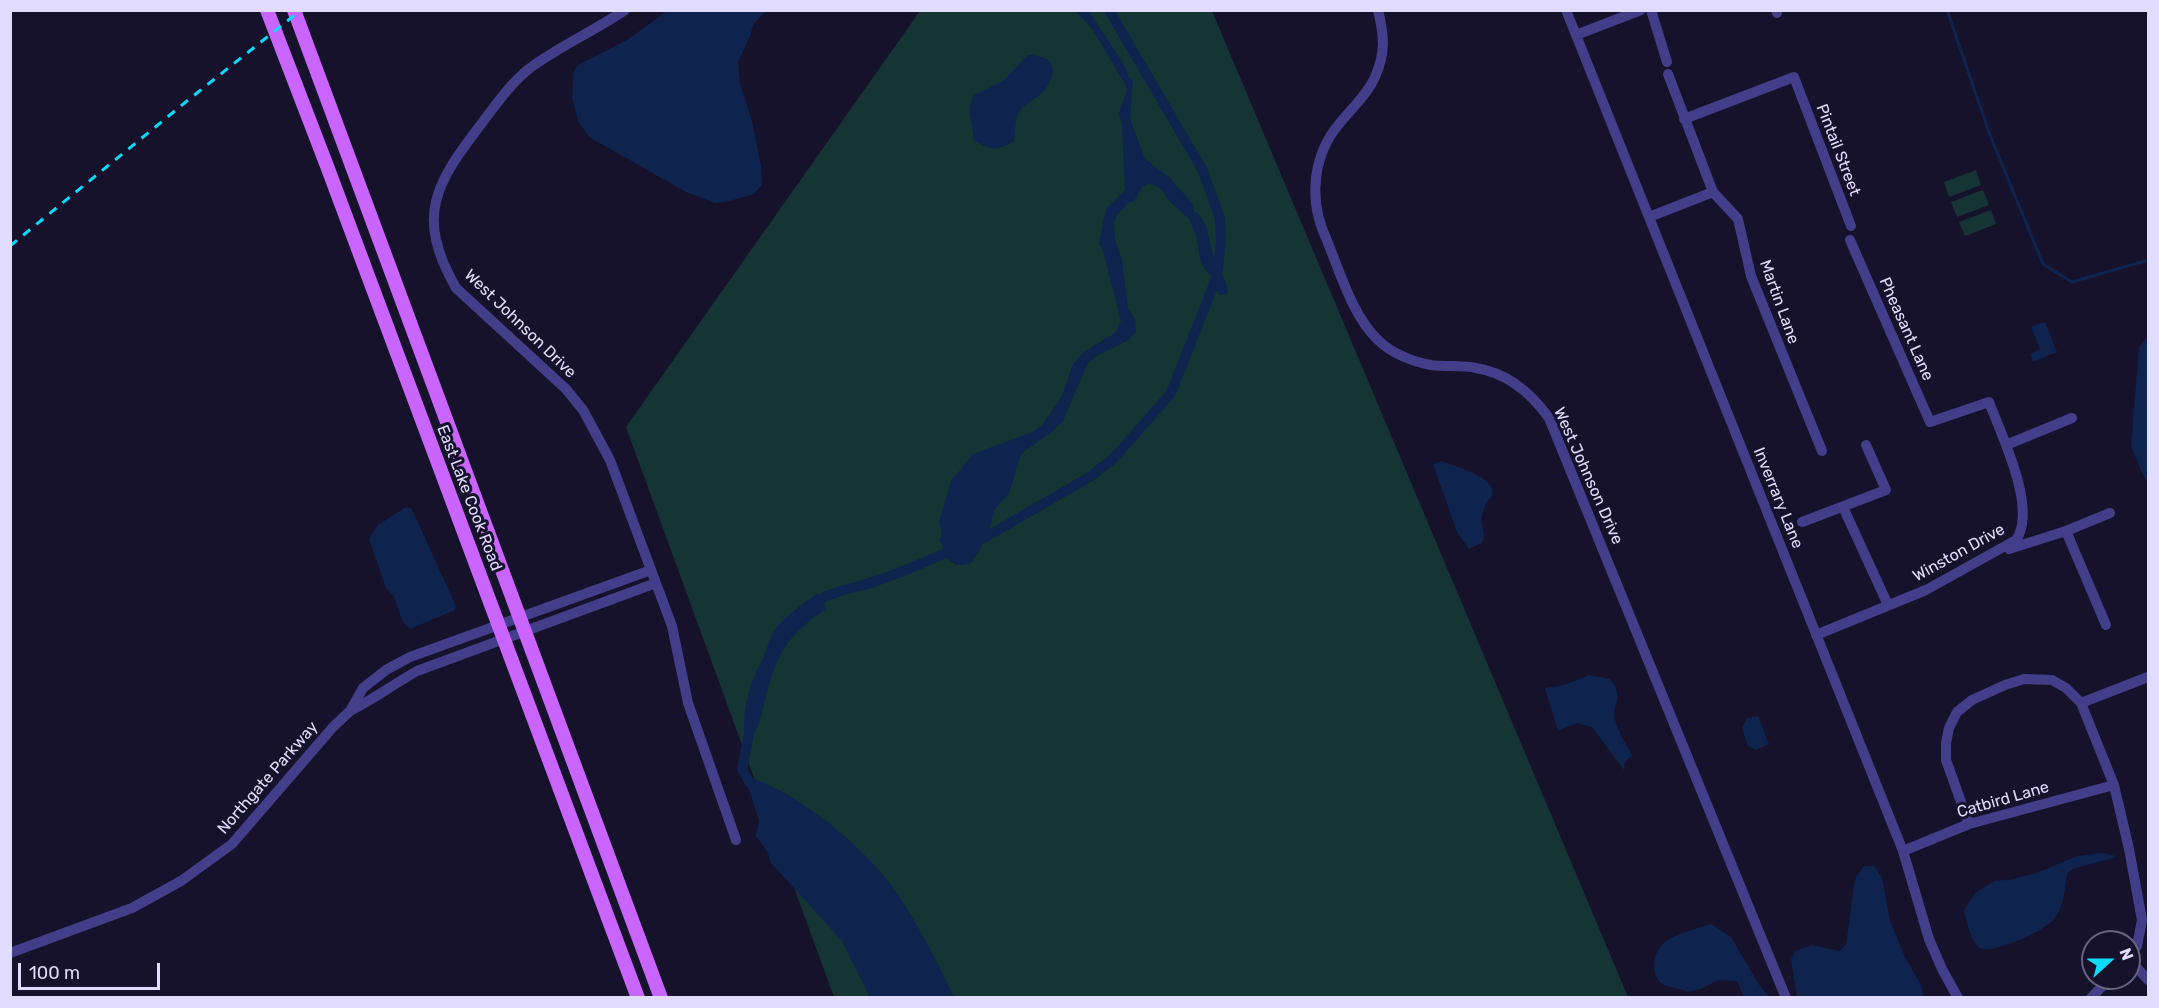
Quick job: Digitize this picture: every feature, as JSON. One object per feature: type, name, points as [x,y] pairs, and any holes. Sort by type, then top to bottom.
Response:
[{"type":"main road","name":"East Lake Cook Road","points":[[267,10],[638,998]]},
{"type":"main road","name":"East Lake Cook Road","points":[[294,10],[661,998]]},
{"type":"street","name":"West Johnson Drive","points":[[625,10],[603,26],[552,53],[513,82],[459,153],[444,178],[436,198],[434,224],[437,247],[456,288],[566,389],[583,410],[610,460],[672,626],[688,703],[736,840]]},
{"type":"street","name":"West Johnson Drive","points":[[1378,10],[1384,37],[1376,75],[1364,94],[1337,126],[1320,157],[1314,197],[1325,235],[1357,312],[1366,327],[1379,341],[1402,356],[1430,365],[1490,371],[1517,384],[1529,394],[1549,418],[1786,998]]},
{"type":"street","name":"Inverrary Lane","points":[[1566,10],[1903,851],[1929,939],[1958,998]]},
{"type":"street","points":[[1576,35],[1641,10]]},
{"type":"street","points":[[1651,10],[1666,62]]},
{"type":"street","name":"Martin Lane","points":[[1668,74],[1713,192],[1738,219],[1752,276],[1822,451]]},
{"type":"street","name":"Pintail Street","points":[[1684,118],[1794,77],[1851,226]]},
{"type":"street","points":[[1649,217],[1713,192]]},
{"type":"street","name":"Pheasant Lane","points":[[1850,240],[1930,422],[1989,402]]},
{"type":"street","name":"Winston Drive","points":[[1816,634],[1926,590],[2016,540],[2021,533],[2023,520],[2016,472],[1989,402]]},
{"type":"street","points":[[2006,445],[2072,418]]},
{"type":"street","points":[[1802,522],[1886,490],[1866,445]]},
{"type":"street","points":[[1843,507],[1888,605]]},
{"type":"street","points":[[1988,555],[2066,531],[2110,513]]},
{"type":"street","points":[[2066,531],[2106,625]]},
{"type":"street","name":"Northgate Parkway","points":[[10,953],[132,908],[181,881],[232,844],[319,743],[350,711],[363,688],[386,670],[410,657],[651,570]]},
{"type":"street","name":"Northgate Parkway","points":[[350,711],[373,700],[391,685],[417,671],[656,583]]},
{"type":"street","points":[[2081,703],[2148,677]]},
{"type":"street","points":[[1969,824],[1946,760],[1949,728],[1957,712],[1972,700],[2024,679],[2052,680],[2066,687],[2081,703],[2114,785],[2145,919]]},
{"type":"street","name":"Catbird Lane","points":[[1903,851],[1969,824],[2114,785]]},
{"type":"green space","points":[[920,11],[1212,11],[1628,997],[834,997],[626,427]]},
{"type":"green space","points":[[1976,170],[1981,185],[1949,197],[1944,182]]},
{"type":"green space","points":[[1983,190],[1989,205],[1957,217],[1951,202]]},
{"type":"green space","points":[[1991,210],[1996,224],[1965,236],[1959,222]]},
{"type":"water","points":[[667,11],[766,11],[753,25],[738,62],[740,84],[752,121],[761,165],[762,185],[754,194],[715,203],[686,192],[589,137],[578,121],[572,97],[574,71],[578,65],[627,40]]},
{"type":"water","points":[[1076,11],[1089,11],[1126,68],[1128,76],[1133,80],[1130,119],[1145,159],[1168,176],[1192,203],[1194,211],[1203,220],[1214,258],[1226,283],[1228,293],[1219,295],[1212,277],[1203,267],[1196,235],[1189,219],[1171,203],[1160,188],[1149,183],[1142,187],[1134,201],[1128,203],[1117,215],[1114,223],[1115,240],[1122,259],[1128,309],[1135,319],[1136,331],[1129,340],[1098,355],[1087,365],[1063,421],[1021,454],[1009,494],[994,510],[990,528],[978,553],[971,563],[956,565],[948,559],[940,540],[942,532],[939,522],[951,481],[973,454],[1030,433],[1042,425],[1061,398],[1073,364],[1084,352],[1115,333],[1121,321],[1103,251],[1099,244],[1106,209],[1125,190],[1122,127],[1119,112],[1127,91],[1092,29]]},
{"type":"water","points":[[1028,55],[1047,59],[1053,71],[1049,85],[1020,110],[1014,142],[994,149],[974,140],[969,108],[973,96],[1003,81]]},
{"type":"water","points":[[2045,322],[2057,352],[2033,362],[2030,354],[2040,349],[2031,327]]},
{"type":"water","points":[[2148,336],[2148,483],[2131,446],[2139,347]]},
{"type":"water","points":[[1441,461],[1481,477],[1492,488],[1492,495],[1486,503],[1482,516],[1484,536],[1482,543],[1469,549],[1457,532],[1434,467],[1434,464]]},
{"type":"water","points":[[406,507],[411,508],[456,606],[455,610],[410,629],[403,622],[393,595],[386,588],[369,539],[378,525]]},
{"type":"water","points":[[816,594],[820,595],[824,602],[825,610],[800,629],[784,650],[768,688],[757,728],[749,741],[745,740],[744,716],[749,692],[773,634],[786,618]]},
{"type":"water","points":[[1589,675],[1610,679],[1615,686],[1618,696],[1615,720],[1632,756],[1625,762],[1624,770],[1592,727],[1577,723],[1558,731],[1545,688],[1565,685]]},
{"type":"water","points":[[1758,716],[1769,744],[1756,750],[1748,746],[1742,728],[1747,718]]},
{"type":"water","points":[[754,779],[774,787],[814,812],[871,861],[907,908],[954,997],[870,997],[842,941],[771,863],[768,853],[756,836],[759,821],[748,786]]},
{"type":"water","points":[[2102,853],[2116,856],[2075,868],[2067,873],[2060,908],[2055,918],[2042,929],[1996,948],[1980,948],[1974,941],[1964,910],[1976,892],[1995,881],[2010,880],[2039,872],[2077,856]]},
{"type":"water","points":[[1864,866],[1874,866],[1882,878],[1890,921],[1905,957],[1921,985],[1923,994],[1919,998],[1797,997],[1791,959],[1795,951],[1812,945],[1839,951],[1846,945],[1854,885],[1856,877]]},
{"type":"water","points":[[1711,924],[1731,937],[1758,983],[1769,997],[1744,997],[1737,981],[1718,980],[1701,989],[1687,992],[1664,985],[1659,981],[1654,966],[1656,956],[1666,941],[1682,933]]},
{"type":"waterway","points":[[973,542],[986,537],[1091,476],[1114,458],[1171,393],[1217,276],[1221,241],[1220,218],[1202,169],[1109,10]]},
{"type":"waterway","points":[[1947,10],[1990,135],[2043,264],[2072,282],[2148,260]]},
{"type":"waterway","points":[[812,606],[826,596],[907,570],[958,548]]},
{"type":"waterway","points":[[750,729],[742,769],[750,783]]},
{"type":"railway","points":[[10,246],[301,10]]}]
